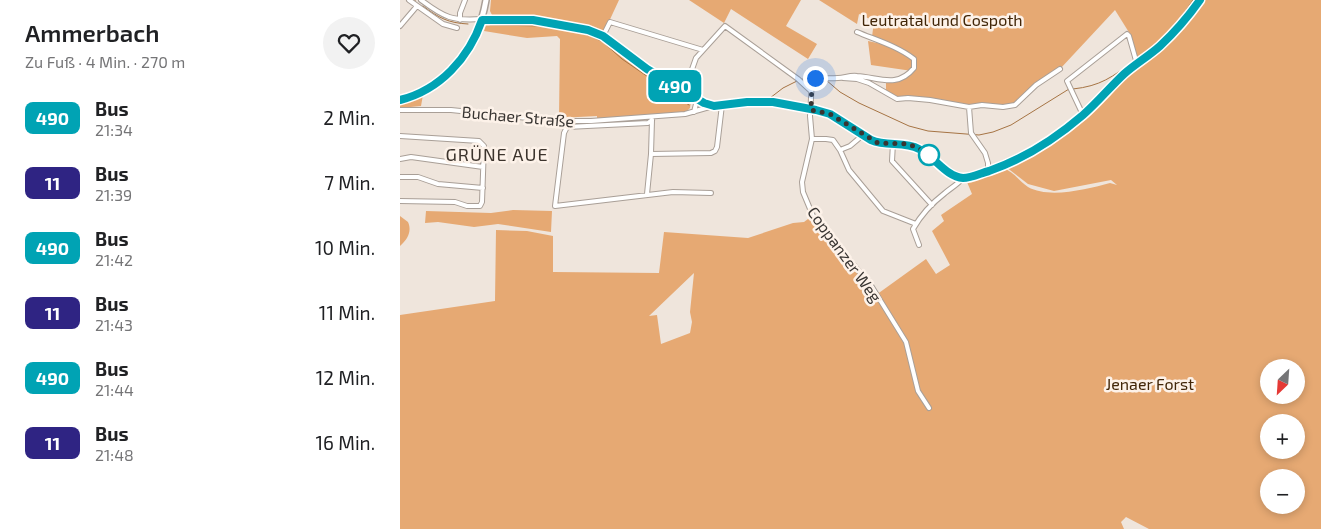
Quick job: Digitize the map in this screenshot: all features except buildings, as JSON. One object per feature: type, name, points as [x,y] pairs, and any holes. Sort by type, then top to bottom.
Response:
[{"type":"main road","points":[[400,100],[420,93],[449,74],[471,44],[482,20],[486,0]]},
{"type":"main road","points":[[482,20],[533,20],[582,28],[603,36],[637,62],[697,100],[714,106],[747,102],[773,102],[830,114],[878,143],[908,144],[920,149],[954,176],[963,178],[972,177],[1018,160],[1046,144],[1083,115],[1124,74],[1159,47],[1175,32],[1200,0]]},
{"type":"street","points":[[409,0],[445,25],[457,28]]},
{"type":"street","points":[[400,26],[421,0],[440,14],[450,18],[482,20]]},
{"type":"street","points":[[460,20],[460,13],[465,0]]},
{"type":"street","points":[[603,36],[610,22],[704,50]]},
{"type":"street","points":[[684,92],[696,58],[725,26],[801,81],[811,91]]},
{"type":"street","points":[[801,81],[856,76],[878,81],[892,81],[911,72],[914,68],[914,59],[909,55],[897,48],[857,32]]},
{"type":"street","points":[[1083,115],[1067,81],[1127,34],[1130,36],[1136,64]]},
{"type":"street","points":[[843,78],[857,79],[898,98],[930,100],[969,107],[982,105],[1003,107],[1015,105],[1036,85],[1060,69]]},
{"type":"street","name":"Coppanzer Weg","points":[[812,80],[812,139],[802,182],[803,192],[810,212],[872,287],[906,342],[918,391],[929,408]]},
{"type":"street","points":[[694,112],[697,100]]},
{"type":"street","points":[[651,154],[715,151],[722,105]]},
{"type":"street","name":"Buchaer Straße","points":[[400,110],[461,110],[557,121],[591,121],[652,118],[685,114],[714,106]]},
{"type":"street","points":[[969,107],[971,133],[984,153],[988,163],[988,171]]},
{"type":"street","points":[[652,118],[647,194],[673,192],[711,193]]},
{"type":"street","name":"Buchaer Straße","points":[[647,194],[555,206],[564,133],[567,127],[648,123],[652,118]]},
{"type":"street","points":[[840,150],[850,146],[863,135]]},
{"type":"street","name":"Buchaer Straße","points":[[400,136],[480,142],[484,146],[482,203],[478,207],[455,202],[400,200]]},
{"type":"street","points":[[812,139],[832,140],[840,150],[849,170],[883,210],[916,224]]},
{"type":"street","points":[[893,144],[892,161],[932,205]]},
{"type":"street","points":[[400,159],[411,157],[483,167]]},
{"type":"street","points":[[400,177],[418,177],[438,184],[483,188]]},
{"type":"street","points":[[919,245],[913,229],[916,224],[932,205],[963,178]]},
{"type":"green space","points":[[491,0],[619,0],[603,32],[559,20],[521,15],[492,15],[490,11]]},
{"type":"green space","points":[[689,0],[801,0],[786,26],[817,44],[808,59],[731,9],[724,23]]},
{"type":"green space","name":"Leutratal und Cospoth","points":[[819,0],[1198,0],[1171,33],[1138,60],[1130,34],[1115,10],[1060,69],[1036,85],[1014,105],[969,107],[897,98],[886,90],[886,83],[900,79],[912,71],[871,65],[868,41],[904,49],[872,37],[874,21],[859,14],[857,24]]},
{"type":"green space","name":"Jenaer Forst","points":[[1202,0],[1321,0],[1321,529],[1149,529],[1126,517],[1121,522],[1124,529],[400,529],[400,315],[495,301],[496,230],[527,231],[553,236],[553,272],[659,273],[664,232],[748,238],[793,223],[804,222],[812,216],[867,281],[876,295],[926,259],[936,274],[950,265],[932,231],[944,221],[941,215],[972,194],[968,181],[1003,168],[1028,187],[1037,191],[1057,193],[1110,183],[1117,185],[1111,180],[1054,191],[1028,184],[1006,167],[1047,145],[1125,75],[1160,49],[1191,16]],"holes":[[[694,273],[690,333],[661,344],[657,315],[649,316]]]},
{"type":"green space","points":[[495,22],[558,25],[602,37],[629,60],[691,101],[690,108],[685,113],[597,119],[597,116],[559,118],[560,39],[557,36],[527,38],[484,31],[486,25]]},
{"type":"green space","points":[[423,95],[421,106],[400,108],[400,103]]},
{"type":"green space","points":[[513,210],[552,211],[551,232],[498,224],[474,227],[438,222],[425,223],[426,211],[491,213]]},
{"type":"green space","points":[[400,216],[408,222],[410,229],[407,238],[400,246]]},
{"type":"waterway","points":[[1178,22],[1193,0]]},
{"type":"waterway","points":[[423,6],[444,19],[468,24]]},
{"type":"waterway","points":[[490,25],[545,26],[589,35],[603,42],[622,59],[689,105]]},
{"type":"waterway","points":[[1137,59],[1167,34]]},
{"type":"waterway","points":[[1073,89],[1091,86],[1106,80],[1134,61]]},
{"type":"waterway","points":[[801,80],[815,73],[824,77]]},
{"type":"waterway","points":[[826,80],[840,92],[859,103],[909,126],[928,131],[979,135],[1011,125],[1069,89]]},
{"type":"waterway","points":[[770,98],[783,88],[797,81]]},
{"type":"bus line","name":"490","points":[[400,100],[420,93],[449,74],[465,55],[482,20],[523,19],[553,22],[582,28],[603,36],[630,57],[699,101],[714,106],[747,102],[773,102],[826,112],[871,140],[885,144],[897,143],[914,146],[925,152],[954,176],[972,177],[1018,160],[1046,144],[1083,115],[1124,74],[1159,47],[1175,32],[1200,0]]},
{"type":"district","name":"GRÜNE AUE","points":[[497,154]]},
{"type":"route","points":[[815,78],[812,80],[811,110],[826,112],[878,143],[908,144],[929,155]]}]
